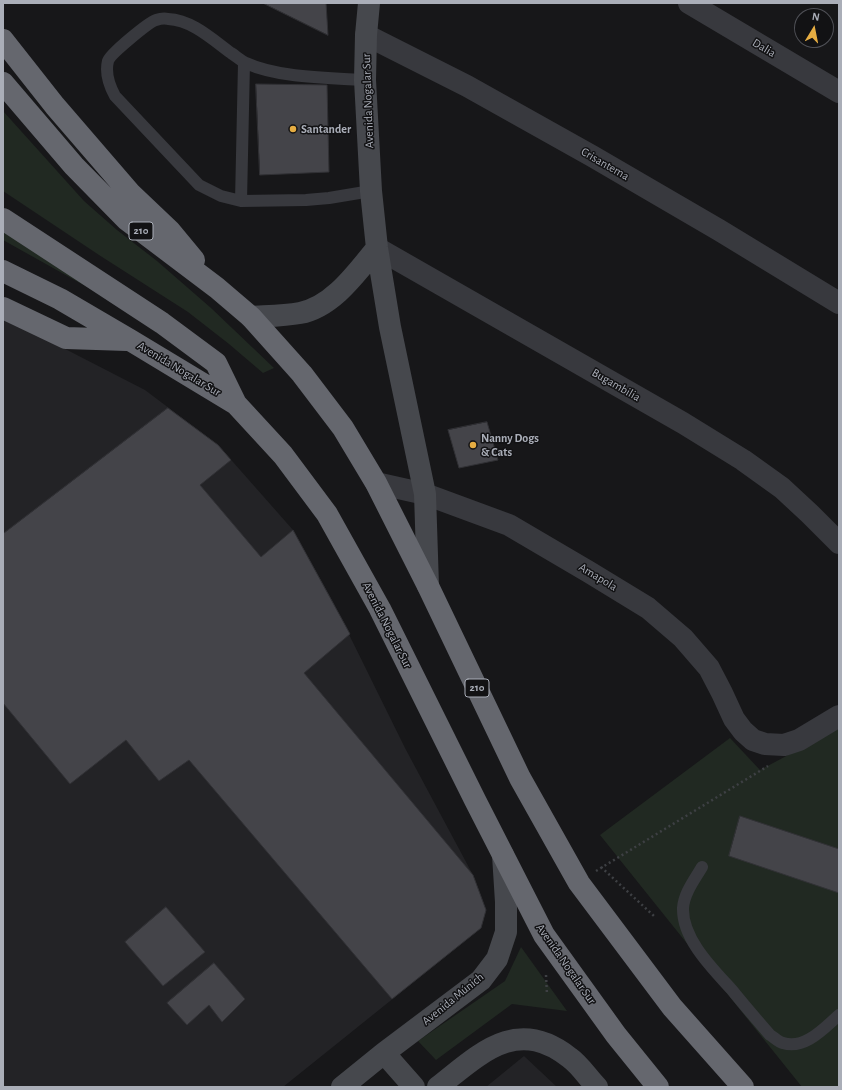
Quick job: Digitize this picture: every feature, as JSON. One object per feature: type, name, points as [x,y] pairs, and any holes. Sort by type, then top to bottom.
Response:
[{"type":"highway","points":[[3,40],[60,112],[130,193],[170,231],[216,288]]},
{"type":"highway","name":"Avenida Nogalar Sur","points":[[3,84],[74,166],[126,220],[216,288],[250,317],[302,374],[338,422],[376,483],[428,586],[520,778],[580,883],[672,1007],[743,1087]]},
{"type":"highway","points":[[3,219],[162,323],[216,363],[236,404]]},
{"type":"highway","name":"Avenida Nogalar Sur","points":[[3,271],[60,299],[236,404],[283,455],[326,514],[380,609],[502,855],[544,935],[616,1034],[658,1087]]},
{"type":"highway","points":[[3,308],[66,338],[130,340]]},
{"type":"main road","name":"Avenida Nogalar Sur","points":[[369,3],[366,35],[365,80],[371,191],[377,248],[390,327],[425,494],[428,586]]},
{"type":"main road","points":[[250,317],[301,313],[322,304],[345,287],[377,248]]},
{"type":"main road","name":"Avenida Múnich","points":[[342,1087],[384,1053],[481,980],[497,959],[506,932],[506,902],[502,855]]},
{"type":"main road","points":[[438,1087],[477,1056],[503,1042],[528,1039],[545,1042],[571,1058],[597,1087]]},
{"type":"main road","points":[[384,1053],[414,1087]]},
{"type":"street","name":"Dalia","points":[[689,3],[839,92]]},
{"type":"street","name":"Crisantema","points":[[366,35],[467,86],[592,156],[719,230],[839,303]]},
{"type":"street","name":"Bugambilia","points":[[377,248],[683,423],[743,460],[782,488],[839,543]]},
{"type":"street","name":"Amapola","points":[[376,483],[425,494],[509,525],[648,608],[683,638],[709,668],[734,719],[743,731],[768,755]]},
{"type":"street","points":[[768,755],[784,745],[799,740],[839,716]]},
{"type":"lane","points":[[365,80],[282,73],[261,69],[244,62],[196,28],[184,22],[168,18],[155,20],[118,48],[108,59],[107,72],[110,85],[115,96],[199,185],[221,196],[241,201],[306,200],[371,191]]},
{"type":"lane","points":[[241,201],[244,62]]},
{"type":"lane","points":[[702,867],[687,892],[683,908],[686,925],[691,938],[704,958],[770,1035],[782,1043],[794,1045],[810,1040],[839,1015]]},
{"type":"path","points":[[580,883],[768,755]]},
{"type":"path","points":[[601,868],[654,916]]},
{"type":"shaded area","points":[[3,111],[84,201],[211,308],[274,368],[263,373],[188,312],[3,191]]},
{"type":"shaded area","points":[[3,224],[110,291],[87,287],[3,240]]},
{"type":"shaded area","points":[[3,317],[145,390],[218,445],[293,530],[332,600],[405,748],[473,875],[486,910],[481,928],[283,1087],[3,1087]]},
{"type":"shaded area","points":[[839,728],[839,1087],[802,1087],[600,835],[730,738],[760,770]]},
{"type":"shaded area","points":[[521,947],[567,1011],[512,1004],[436,1060],[418,1041],[505,981]]},
{"type":"shaded area","points":[[524,1056],[557,1087],[486,1087]]},
{"type":"building","points":[[263,3],[326,3],[328,35]]},
{"type":"building","name":"Santander","points":[[256,84],[327,85],[329,172],[260,175]]},
{"type":"building","points":[[168,408],[218,445],[231,460],[200,485],[261,557],[293,530],[350,634],[304,673],[473,875],[486,910],[481,928],[392,999],[189,760],[159,781],[126,740],[70,784],[3,703],[3,534]]},
{"type":"building","name":"Nanny Dogs & Cats","points":[[487,422],[498,460],[459,468],[448,430]]},
{"type":"building","points":[[740,816],[839,849],[839,893],[729,856]]},
{"type":"building","points":[[166,907],[205,952],[163,986],[125,942]]},
{"type":"building","points":[[214,963],[245,999],[222,1022],[209,1005],[187,1025],[167,1003]]},
{"type":"place","name":"Santander","points":[[293,129]]},
{"type":"place","name":"Nanny Dogs & Cats","points":[[473,445]]}]
